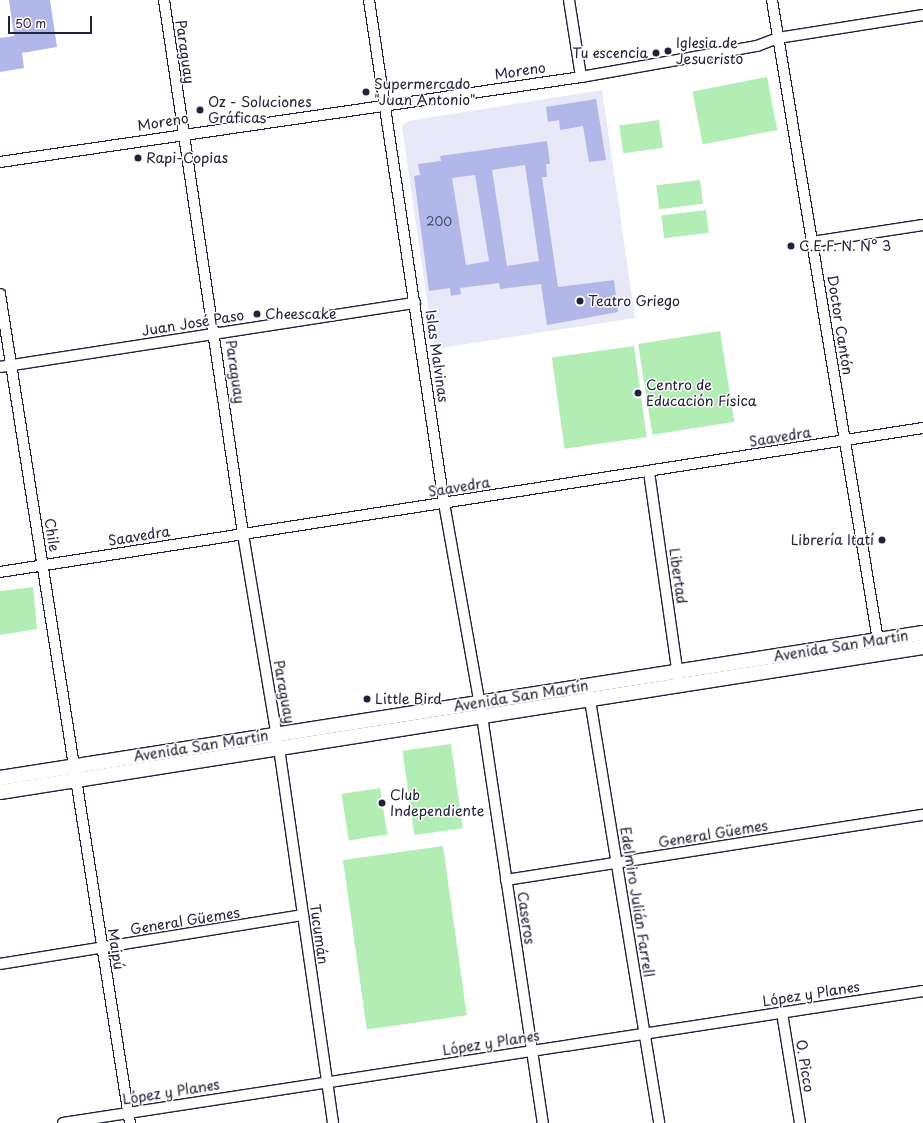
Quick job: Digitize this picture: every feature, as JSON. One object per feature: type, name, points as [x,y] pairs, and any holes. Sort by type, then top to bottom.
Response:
[{"type":"main road","name":"Avenida San Martín","points":[[879,647],[923,633]]},
{"type":"main road","name":"Avenida San Martín","points":[[0,778],[73,773],[879,647],[923,647]]},
{"type":"main road","name":"Avenida San Martín","points":[[0,792],[73,773]]},
{"type":"street","name":"Paraguay","points":[[164,0],[182,133],[216,334],[243,534],[278,741]]},
{"type":"street","name":"Islas Malvinas","points":[[369,0],[386,102],[444,503],[481,709]]},
{"type":"street","points":[[569,0],[581,77]]},
{"type":"street","name":"Doctor Cantón","points":[[772,0],[879,647]]},
{"type":"street","name":"Moreno","points":[[0,162],[386,102],[581,77],[757,46],[778,38],[923,15]]},
{"type":"street","points":[[812,242],[923,225]]},
{"type":"street","name":"Chile","points":[[0,294],[5,367],[43,565],[73,773]]},
{"type":"street","name":"Juan José Paso","points":[[5,367],[415,303]]},
{"type":"street","name":"Saavedra","points":[[0,572],[649,472],[923,428]]},
{"type":"street","name":"Libertad","points":[[649,472],[678,678]]},
{"type":"street","name":"Edelmiro Julián Farrell","points":[[589,692],[659,1123]]},
{"type":"street","name":"Caseros","points":[[481,709],[531,1051],[543,1123]]},
{"type":"street","name":"Tucumán","points":[[278,741],[333,1123]]},
{"type":"street","name":"Maipú","points":[[73,773],[129,1118]]},
{"type":"street","name":"General Güemes","points":[[506,880],[617,864],[923,815]]},
{"type":"street","name":"General Güemes","points":[[0,964],[101,949],[302,915]]},
{"type":"street","name":"López y Planes","points":[[63,1123],[129,1118],[326,1082],[923,991]]},
{"type":"street","name":"O. Picco","points":[[782,1012],[800,1123]]},
{"type":"shaded area","points":[[602,90],[635,318],[434,349],[402,126],[408,121]]},
{"type":"green space","points":[[767,77],[777,130],[703,145],[692,92]]},
{"type":"green space","points":[[659,120],[663,148],[623,153],[619,126]]},
{"type":"green space","points":[[700,180],[703,204],[659,209],[656,185]]},
{"type":"green space","points":[[706,210],[709,233],[664,238],[661,215]]},
{"type":"green space","points":[[720,331],[734,422],[652,435],[638,344]]},
{"type":"green space","points":[[634,346],[647,437],[565,449],[552,358]]},
{"type":"green space","points":[[33,587],[37,629],[0,635],[0,591]]},
{"type":"green space","points":[[451,744],[463,828],[414,835],[402,751]]},
{"type":"green space","points":[[380,788],[387,834],[349,841],[341,794]]},
{"type":"green space","points":[[443,846],[467,1015],[367,1029],[343,860]]},
{"type":"building","points":[[9,0],[50,0],[57,47],[22,53],[24,68],[0,72],[0,38],[14,36]]},
{"type":"building","points":[[596,99],[606,160],[589,162],[583,126],[560,130],[559,120],[548,122],[546,107]]},
{"type":"building","points":[[547,141],[550,164],[546,164],[547,177],[542,177],[558,287],[614,280],[618,312],[547,325],[541,284],[500,289],[499,283],[460,288],[461,294],[451,296],[450,288],[429,291],[414,176],[420,175],[418,164],[441,161],[440,156]],"holes":[[[525,165],[539,261],[507,266],[492,170]],[[475,175],[489,261],[466,265],[452,178]]]},
{"type":"place","name":"Iglesia de Jesucristo","points":[[668,51]]},
{"type":"place","name":"Tu escencia","points":[[656,53]]},
{"type":"place","name":"Supermercado \"Juan Antonio\"","points":[[366,92]]},
{"type":"place","name":"Oz - Soluciones Gráficas","points":[[200,110]]},
{"type":"place","name":"Rapi-Copias","points":[[138,158]]},
{"type":"place","name":"C.E.F. N. N° 3","points":[[791,246]]},
{"type":"place","name":"Teatro Griego","points":[[580,301]]},
{"type":"place","name":"Cheescake","points":[[257,314]]},
{"type":"place","name":"Centro de Educación Física","points":[[638,393]]},
{"type":"place","name":"Librería Itatí","points":[[882,540]]},
{"type":"place","name":"Little Bird","points":[[367,699]]},
{"type":"place","name":"Club Independiente","points":[[382,803]]}]
